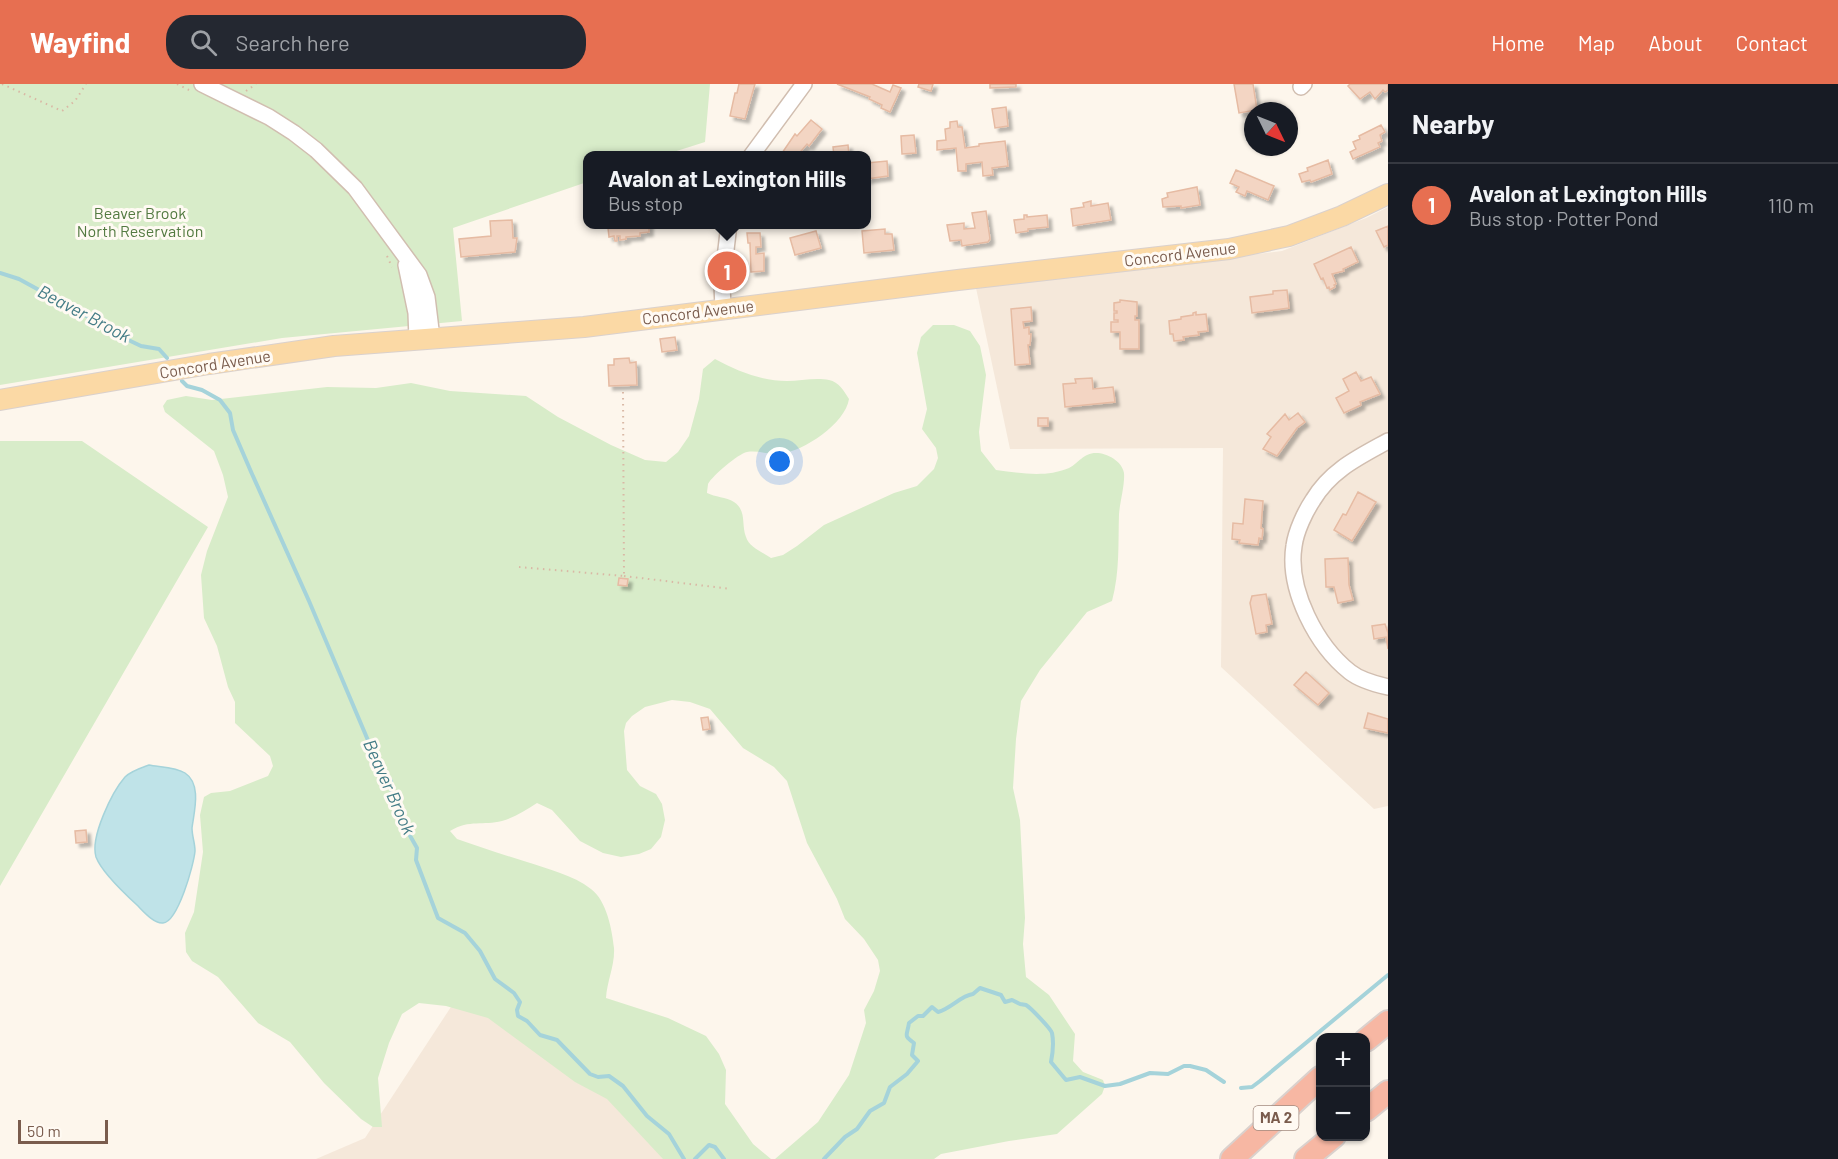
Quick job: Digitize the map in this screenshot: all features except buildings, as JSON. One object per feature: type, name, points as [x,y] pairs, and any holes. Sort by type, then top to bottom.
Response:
[{"type":"highway","points":[[1370,1036],[1388,1022]]},
{"type":"highway","name":"MA 2","points":[[1232,1159],[1316,1082]]},
{"type":"highway","points":[[1370,1106],[1388,1092]]},
{"type":"highway","points":[[1306,1159],[1329,1141]]},
{"type":"main road","name":"Concord Avenue","points":[[0,400],[251,357],[334,346],[584,327],[1229,249],[1289,236],[1342,216],[1388,194]]},
{"type":"street","points":[[202,84],[269,117],[316,150],[360,194],[419,275],[424,287],[424,338]]},
{"type":"street","points":[[756,151],[804,84]]},
{"type":"street","points":[[723,309],[722,284],[729,229]]},
{"type":"street","points":[[1388,441],[1342,467],[1329,478],[1313,500],[1294,547],[1294,572],[1301,603],[1311,625],[1329,652],[1351,674],[1374,684],[1388,687]]},
{"type":"path","points":[[2,84],[62,111],[75,101],[86,84]]},
{"type":"path","points":[[244,93],[256,84]]},
{"type":"path","points":[[387,256],[395,275]]},
{"type":"path","points":[[623,392],[624,576]]},
{"type":"path","points":[[519,567],[624,576],[731,589]]},
{"type":"shaded area","points":[[1388,207],[1388,806],[1374,809],[1221,667],[1223,448],[1010,449],[976,288],[1282,251]]},
{"type":"shaded area","points":[[466,984],[700,1159],[316,1159],[365,1138]]},
{"type":"green space","name":"Beaver Brook North Reservation","points":[[0,84],[710,84],[705,142],[677,151],[583,151],[583,183],[453,228],[462,321],[282,338],[0,385]]},
{"type":"green space","points":[[933,325],[954,325],[970,331],[980,346],[986,375],[979,432],[981,451],[996,470],[1033,474],[1051,473],[1069,468],[1084,456],[1096,453],[1113,458],[1124,473],[1119,514],[1115,590],[1112,601],[1087,612],[1040,670],[1021,701],[1013,788],[1020,820],[1026,977],[1049,995],[1075,1034],[1073,1061],[1083,1072],[1103,1080],[1105,1086],[1102,1094],[1057,1134],[941,1154],[934,1159],[775,1159],[818,1122],[849,1075],[866,1023],[864,1010],[874,991],[880,971],[878,960],[864,939],[845,919],[807,843],[787,781],[774,767],[743,748],[710,709],[690,702],[672,700],[645,707],[632,716],[626,723],[624,731],[627,770],[640,786],[656,794],[662,804],[665,820],[661,837],[651,849],[621,857],[603,853],[580,841],[552,810],[537,803],[506,820],[464,825],[450,831],[457,839],[568,876],[584,884],[596,894],[608,916],[614,948],[606,998],[668,1018],[706,1036],[719,1054],[726,1070],[725,1104],[753,1144],[771,1159],[663,1159],[607,1099],[575,1082],[488,1018],[446,1006],[419,1003],[402,1014],[389,1043],[378,1078],[382,1127],[373,1127],[361,1119],[324,1083],[290,1042],[258,1023],[218,977],[192,961],[186,952],[185,933],[194,912],[203,852],[200,815],[204,797],[211,793],[230,791],[268,776],[273,766],[270,756],[235,723],[235,702],[228,687],[217,646],[204,618],[201,575],[207,551],[228,497],[223,475],[214,451],[165,412],[163,406],[167,400],[186,396],[212,400],[327,387],[376,388],[411,383],[450,391],[526,396],[558,417],[611,445],[645,460],[666,462],[678,452],[689,436],[699,399],[703,369],[715,359],[741,371],[768,379],[833,381],[841,387],[849,399],[840,418],[832,427],[811,442],[790,452],[772,454],[747,452],[720,470],[708,484],[707,493],[731,500],[741,509],[748,541],[771,558],[783,555],[824,525],[894,493],[917,486],[934,469],[938,458],[936,448],[922,429],[927,409],[917,353],[921,337]]},
{"type":"green space","points":[[0,441],[82,441],[208,527],[0,886]]},
{"type":"water","points":[[149,765],[172,768],[185,773],[194,784],[195,791],[192,828],[195,851],[192,868],[174,913],[169,920],[163,923],[149,917],[114,883],[99,863],[95,848],[103,815],[120,784],[130,773]]},
{"type":"waterway","name":"Beaver Brook","points":[[0,273],[19,279],[112,328],[120,336],[141,346],[159,349],[167,358]]},
{"type":"waterway","name":"Beaver Brook","points":[[182,381],[187,386],[202,390],[220,400],[230,413],[233,430],[378,764],[391,781],[392,795],[400,818],[417,848],[416,860],[438,918],[465,933],[480,951],[495,979],[514,993],[520,1002],[517,1010],[518,1016],[527,1021],[540,1035],[557,1040],[590,1074],[598,1077],[609,1076],[623,1086],[647,1116],[669,1134],[684,1159]]},
{"type":"waterway","name":"Beaver Brook","points":[[1241,1088],[1252,1087],[1260,1081],[1388,975]]},
{"type":"waterway","name":"Beaver Brook","points":[[824,1159],[845,1137],[857,1129],[870,1111],[884,1103],[890,1087],[907,1074],[918,1061],[912,1055],[914,1043],[907,1035],[909,1023],[918,1016],[923,1016],[932,1007],[938,1012],[980,988],[1001,995],[1005,1002],[1012,1000],[1026,1005],[1048,1027],[1053,1040],[1051,1062],[1066,1080],[1080,1077],[1105,1086],[1120,1084],[1150,1073],[1168,1074],[1184,1066],[1190,1066],[1206,1070],[1224,1082]]},
{"type":"waterway","name":"Beaver Brook","points":[[695,1159],[709,1145],[715,1147],[724,1159]]},
{"type":"place","name":"Avalon at Lexington Hills","points":[[727,271]]}]
